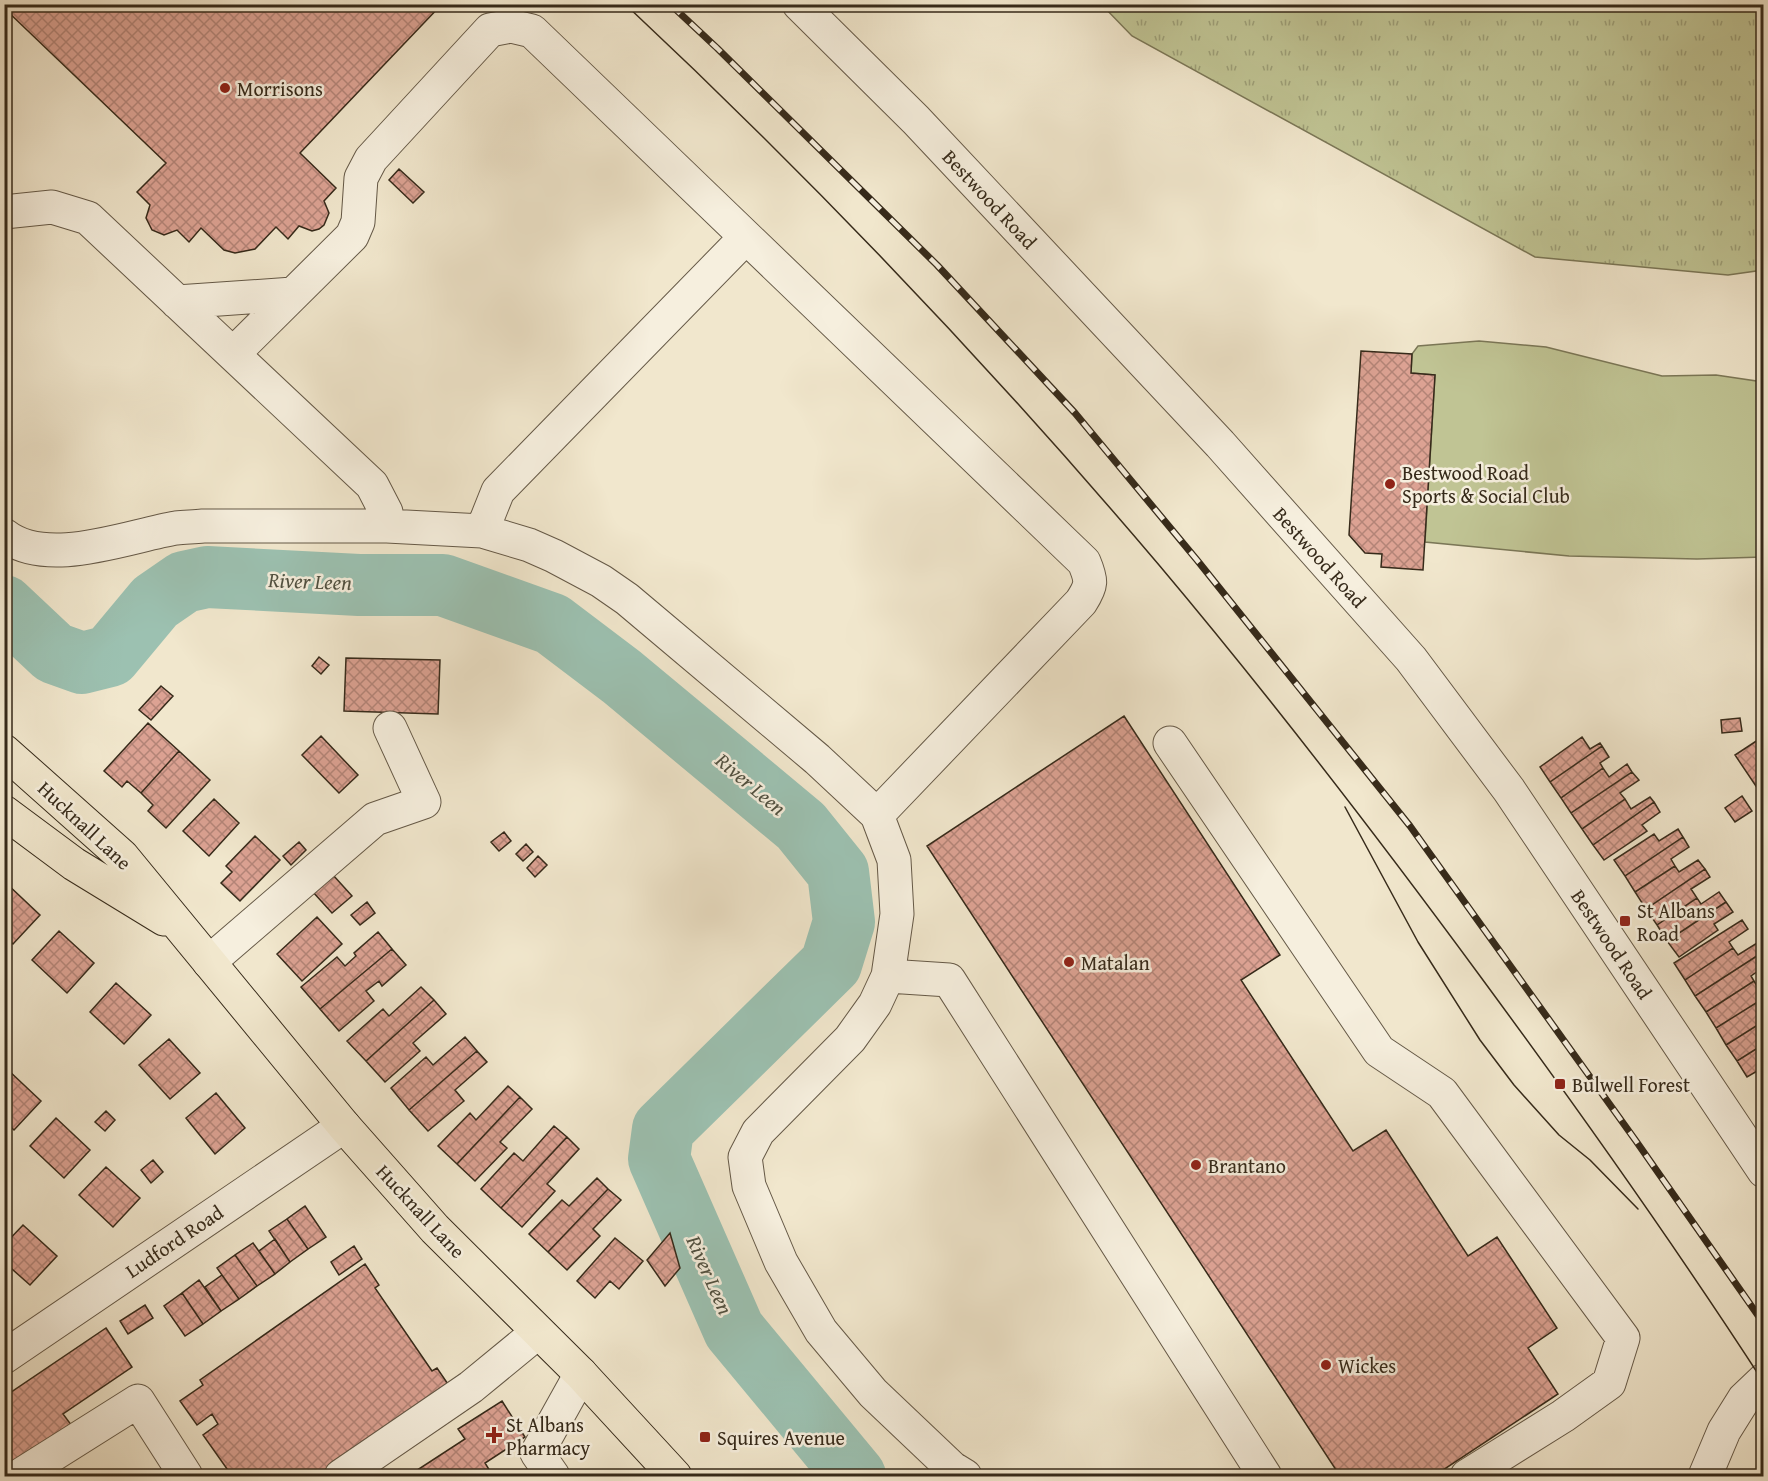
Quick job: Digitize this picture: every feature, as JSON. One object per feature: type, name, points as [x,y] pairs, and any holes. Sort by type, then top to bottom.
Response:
[{"type":"main road","name":"Hucknall Lane","points":[[9,758],[122,856],[344,1126],[435,1228],[581,1374],[675,1476]]},
{"type":"main road","name":"Hucknall Lane","points":[[4,812],[74,864],[183,930]]},
{"type":"street","name":"Bestwood Road","points":[[799,4],[916,120],[1220,444],[1411,659],[1509,790],[1764,1170]]},
{"type":"street","points":[[233,354],[352,236],[358,222],[361,178],[371,159],[490,30],[511,26],[532,31],[1084,562],[1090,576],[1090,588],[1081,602],[877,815]]},
{"type":"street","points":[[4,212],[52,207],[88,218],[372,485],[386,512],[387,526]]},
{"type":"street","points":[[482,531],[498,491],[746,237]]},
{"type":"street","points":[[177,302],[293,294]]},
{"type":"street","points":[[4,535],[30,547],[56,550],[81,548],[177,528],[387,526],[482,531],[529,545],[600,581],[627,599],[817,759],[877,815],[894,860],[897,914],[888,976],[875,1004],[850,1039],[758,1132],[745,1157],[748,1186],[780,1262],[821,1331],[873,1393],[952,1468],[965,1476]]},
{"type":"street","points":[[209,962],[375,819],[424,802],[390,728]]},
{"type":"street","points":[[1170,742],[1379,1052],[1443,1092],[1623,1338],[1610,1383],[1563,1416],[1467,1476]]},
{"type":"street","points":[[888,976],[949,980],[1265,1476]]},
{"type":"street","name":"Ludford Road","points":[[4,1357],[344,1126]]},
{"type":"street","points":[[341,1476],[471,1387],[538,1332]]},
{"type":"street","points":[[553,1476],[537,1453],[581,1374]]},
{"type":"street","points":[[1705,1476],[1724,1431],[1744,1399],[1764,1380]]},
{"type":"street","points":[[19,1476],[138,1401],[186,1476]]},
{"type":"green space","points":[[1102,5],[1763,5],[1763,270],[1728,275],[1535,257],[1132,36]]},
{"type":"green space","points":[[1479,341],[1546,347],[1662,376],[1716,375],[1763,382],[1763,557],[1697,559],[1569,556],[1425,542],[1435,375],[1411,373],[1412,354],[1418,346]]},
{"type":"building","name":"Morrisons","points":[[10,4],[442,4],[300,153],[336,188],[324,201],[329,213],[324,225],[312,231],[299,226],[288,239],[276,227],[255,249],[235,253],[224,250],[201,228],[189,242],[177,230],[164,235],[152,230],[146,218],[150,205],[137,192],[166,163],[6,10]]},
{"type":"building","points":[[399,169],[424,192],[413,203],[389,180]]},
{"type":"building","name":"Bestwood Road Sports & Social Club","points":[[1361,351],[1412,354],[1411,373],[1435,375],[1423,570],[1381,567],[1382,554],[1365,553],[1349,535]]},
{"type":"building","points":[[319,657],[329,665],[321,674],[312,666]]},
{"type":"building","points":[[346,658],[440,660],[438,714],[344,711]]},
{"type":"building","points":[[161,686],[173,696],[151,720],[139,710]]},
{"type":"building","points":[[1124,716],[1280,955],[1241,980],[1353,1151],[1386,1130],[1468,1256],[1497,1237],[1557,1328],[1528,1348],[1558,1394],[1434,1476],[1340,1476],[927,846]]},
{"type":"building","points":[[1740,718],[1742,731],[1722,733],[1721,720]]},
{"type":"building","points":[[148,723],[179,751],[141,793],[127,781],[122,787],[104,771]]},
{"type":"building","points":[[321,736],[358,775],[339,793],[302,755]]},
{"type":"building","points":[[1764,736],[1764,798],[1735,755]]},
{"type":"building","points":[[1582,737],[1590,749],[1600,743],[1602,746],[1550,782],[1540,767]]},
{"type":"building","points":[[1602,746],[1609,757],[1600,763],[1603,768],[1561,798],[1550,782]]},
{"type":"building","points":[[179,751],[210,780],[166,828],[148,811],[153,805],[141,793]]},
{"type":"building","points":[[1627,764],[1632,772],[1571,813],[1561,798],[1603,768],[1609,777]]},
{"type":"building","points":[[1632,772],[1639,780],[1620,793],[1625,799],[1582,829],[1571,813]]},
{"type":"building","points":[[1742,796],[1752,811],[1735,822],[1725,808]]},
{"type":"building","points":[[1650,797],[1654,802],[1593,845],[1582,829],[1625,799],[1631,809]]},
{"type":"building","points":[[214,799],[239,823],[209,856],[183,831]]},
{"type":"building","points":[[1654,802],[1660,812],[1642,825],[1647,831],[1604,860],[1593,845]]},
{"type":"building","points":[[1678,829],[1683,837],[1625,876],[1614,860],[1654,834],[1659,841]]},
{"type":"building","points":[[504,832],[511,841],[499,851],[491,842]]},
{"type":"building","points":[[255,836],[280,860],[240,901],[221,883],[232,872],[226,866]]},
{"type":"building","points":[[1683,837],[1689,847],[1671,859],[1675,866],[1635,892],[1625,876]]},
{"type":"building","points":[[299,842],[306,850],[291,865],[283,856]]},
{"type":"building","points":[[526,844],[533,852],[523,861],[516,854]]},
{"type":"building","points":[[538,856],[547,865],[535,877],[527,868]]},
{"type":"building","points":[[1698,860],[1705,869],[1646,909],[1635,892],[1675,866],[1679,872]]},
{"type":"building","points":[[1705,869],[1710,877],[1691,889],[1697,898],[1657,925],[1646,909]]},
{"type":"building","points":[[333,875],[352,896],[332,913],[313,892]]},
{"type":"building","points":[[5,882],[40,915],[13,944],[4,936]]},
{"type":"building","points":[[1719,892],[1726,902],[1667,941],[1657,925],[1697,898],[1701,904]]},
{"type":"building","points":[[367,902],[375,913],[360,925],[351,915]]},
{"type":"building","points":[[1726,902],[1733,912],[1714,924],[1718,930],[1679,957],[1667,941]]},
{"type":"building","points":[[317,917],[342,944],[302,981],[277,954]]},
{"type":"building","points":[[1742,920],[1748,929],[1729,942],[1733,948],[1685,980],[1674,963]]},
{"type":"building","points":[[59,931],[94,963],[67,993],[32,960]]},
{"type":"building","points":[[378,932],[392,949],[320,1009],[301,987],[337,957],[345,966],[356,956],[354,953]]},
{"type":"building","points":[[1757,943],[1763,952],[1695,996],[1685,980],[1733,948],[1738,955]]},
{"type":"building","points":[[392,949],[406,965],[382,986],[379,981],[366,991],[374,1001],[339,1031],[320,1009]]},
{"type":"building","points":[[1763,952],[1764,967],[1751,976],[1754,981],[1706,1012],[1695,996]]},
{"type":"building","points":[[1754,981],[1757,986],[1764,982],[1764,998],[1716,1028],[1706,1012]]},
{"type":"building","points":[[116,983],[151,1015],[124,1044],[90,1012]]},
{"type":"building","points":[[421,987],[434,1000],[366,1061],[347,1041],[383,1009],[389,1016]]},
{"type":"building","points":[[1764,998],[1764,1021],[1726,1045],[1716,1028]]},
{"type":"building","points":[[434,1000],[446,1014],[413,1043],[420,1051],[385,1082],[366,1061]]},
{"type":"building","points":[[1764,1021],[1764,1044],[1737,1061],[1726,1045]]},
{"type":"building","points":[[465,1037],[477,1051],[409,1110],[391,1088],[426,1057],[433,1065]]},
{"type":"building","points":[[169,1039],[200,1073],[170,1099],[139,1065]]},
{"type":"building","points":[[1764,1044],[1764,1067],[1747,1077],[1737,1061]]},
{"type":"building","points":[[477,1051],[487,1062],[455,1090],[464,1101],[428,1131],[409,1110]]},
{"type":"building","points":[[7,1069],[41,1101],[14,1130],[4,1121],[4,1072]]},
{"type":"building","points":[[508,1086],[520,1097],[457,1164],[438,1146],[470,1113],[476,1120]]},
{"type":"building","points":[[216,1093],[245,1128],[215,1154],[186,1118]]},
{"type":"building","points":[[520,1097],[532,1109],[500,1142],[507,1148],[475,1181],[457,1164]]},
{"type":"building","points":[[106,1111],[115,1120],[105,1131],[95,1122]]},
{"type":"building","points":[[56,1118],[90,1150],[64,1178],[30,1146]]},
{"type":"building","points":[[554,1126],[567,1137],[501,1208],[481,1189],[514,1153],[523,1161]]},
{"type":"building","points":[[567,1137],[579,1149],[547,1184],[555,1191],[522,1227],[501,1208]]},
{"type":"building","points":[[153,1160],[163,1172],[151,1183],[141,1170]]},
{"type":"building","points":[[106,1167],[140,1198],[113,1227],[79,1195]]},
{"type":"building","points":[[597,1178],[608,1189],[548,1252],[529,1234],[562,1200],[569,1206]]},
{"type":"building","points":[[608,1189],[621,1200],[593,1229],[600,1236],[567,1270],[548,1252]]},
{"type":"building","points":[[305,1206],[326,1237],[308,1249],[287,1219]]},
{"type":"building","points":[[287,1219],[308,1249],[290,1262],[269,1231]]},
{"type":"building","points":[[23,1225],[57,1256],[30,1285],[4,1262],[4,1245]]},
{"type":"building","points":[[670,1233],[680,1268],[665,1286],[647,1260]]},
{"type":"building","points":[[615,1238],[643,1261],[619,1289],[610,1281],[595,1298],[577,1281]]},
{"type":"building","points":[[275,1239],[290,1262],[275,1274],[259,1251]]},
{"type":"building","points":[[253,1243],[275,1274],[257,1286],[235,1255]]},
{"type":"building","points":[[354,1246],[362,1259],[339,1275],[331,1262]]},
{"type":"building","points":[[235,1255],[257,1286],[239,1299],[217,1268]]},
{"type":"building","points":[[365,1264],[379,1285],[375,1288],[432,1371],[437,1368],[450,1387],[322,1476],[255,1476],[251,1471],[243,1476],[232,1476],[203,1435],[218,1424],[212,1414],[197,1425],[180,1401],[203,1385],[200,1380]]},
{"type":"building","points":[[222,1275],[239,1299],[221,1311],[205,1287]]},
{"type":"building","points":[[199,1280],[221,1311],[203,1324],[182,1293]]},
{"type":"building","points":[[182,1293],[203,1324],[185,1336],[164,1306]]},
{"type":"building","points":[[145,1305],[153,1318],[128,1334],[120,1321]]},
{"type":"building","points":[[106,1328],[132,1367],[63,1414],[72,1426],[4,1471],[4,1397]]},
{"type":"building","points":[[502,1401],[525,1437],[485,1463],[493,1476],[408,1476],[465,1439],[458,1429]]},
{"type":"waterway","name":"River Leen","points":[[4,606],[54,653],[82,663],[110,656],[155,602],[184,582],[207,577],[359,585],[443,585],[552,624],[622,677],[801,826],[838,872],[844,922],[831,964],[663,1129],[659,1159],[734,1330],[855,1476]]},
{"type":"tram line","points":[[625,4],[765,139],[900,277],[1032,419],[1201,615],[1323,768],[1480,976],[1625,1177],[1764,1383]]},
{"type":"tram line","points":[[1345,807],[1418,942],[1480,1040],[1514,1085],[1559,1135],[1590,1160],[1638,1209]]},
{"type":"railway","points":[[670,4],[937,265],[1075,413],[1197,560],[1410,826],[1764,1324]]},
{"type":"place","name":"Morrisons","points":[[225,88]]},
{"type":"place","name":"Bestwood Road Sports & Social Club","points":[[1390,484]]},
{"type":"place","name":"St Albans Road","points":[[1625,921]]},
{"type":"place","name":"Matalan","points":[[1069,962]]},
{"type":"place","name":"Bulwell Forest","points":[[1560,1084]]},
{"type":"place","name":"Brantano","points":[[1196,1165]]},
{"type":"place","name":"Wickes","points":[[1326,1365]]},
{"type":"place","name":"St Albans Pharmacy","points":[[494,1435]]},
{"type":"place","name":"Squires Avenue","points":[[705,1437]]}]
